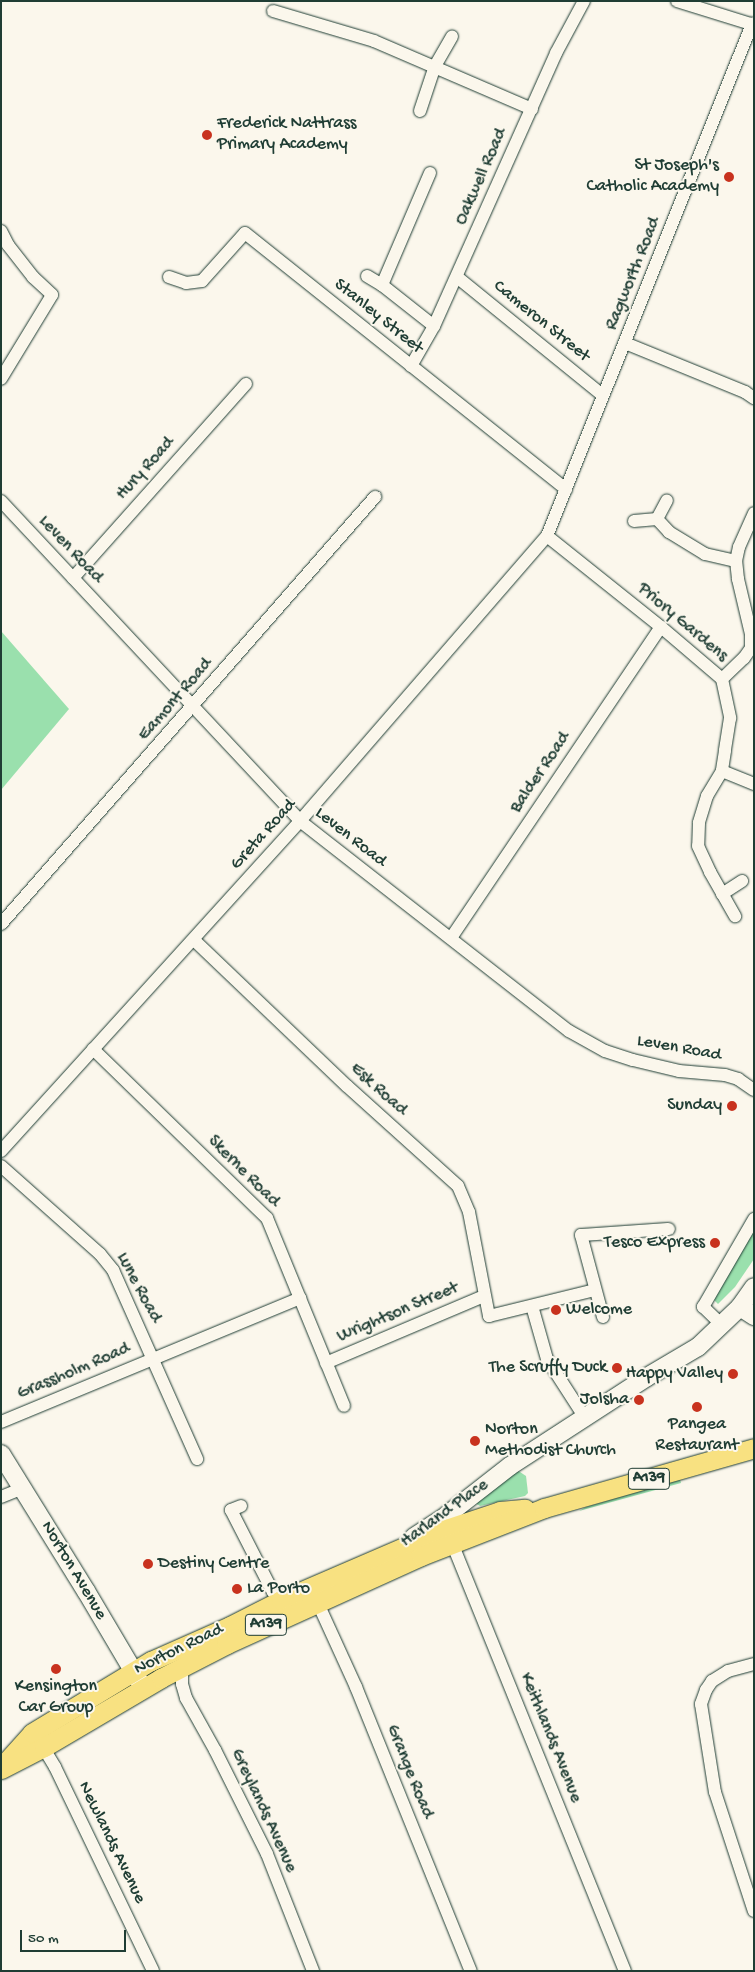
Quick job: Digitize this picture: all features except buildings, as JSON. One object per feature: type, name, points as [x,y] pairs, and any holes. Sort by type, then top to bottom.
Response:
[{"type":"main road","name":"Harland Place","points":[[447,1530],[510,1466],[647,1377],[698,1347],[723,1326],[747,1312],[754,1287]]},
{"type":"main road","name":"Norton Road","points":[[1,1768],[44,1747],[182,1667],[393,1551],[500,1511],[544,1508],[754,1448]]},
{"type":"main road","name":"Norton Avenue","points":[[1,1454],[143,1689]]},
{"type":"main road","name":"Norton Road","points":[[1,1768],[32,1732],[133,1671],[281,1600],[314,1595],[447,1530]]},
{"type":"street","name":"Oakwell Road","points":[[410,366],[434,326],[556,53],[584,1]]},
{"type":"street","points":[[677,1],[753,25]]},
{"type":"street","points":[[273,11],[374,41],[532,109]]},
{"type":"street","name":"Ragworth Road","points":[[546,536],[753,25]]},
{"type":"street","points":[[420,111],[435,66],[452,36]]},
{"type":"street","points":[[382,285],[430,173]]},
{"type":"street","points":[[1,231],[8,245],[33,277],[52,295],[1,380]]},
{"type":"street","name":"Stanley Street","points":[[168,276],[186,283],[202,280],[245,233],[566,489]]},
{"type":"street","points":[[367,276],[382,285],[434,326]]},
{"type":"street","name":"Cameron Street","points":[[457,277],[602,395]]},
{"type":"street","points":[[625,343],[745,392],[754,398]]},
{"type":"street","name":"Hury Road","points":[[73,578],[246,384]]},
{"type":"street","name":"Eamont Road","points":[[1,924],[193,708],[375,497]]},
{"type":"street","points":[[657,519],[666,500]]},
{"type":"street","name":"Leven Road","points":[[1,501],[300,821],[569,1030],[605,1051],[657,1067],[726,1075],[738,1079],[754,1090]]},
{"type":"street","points":[[722,679],[744,658],[751,648],[751,634],[738,579],[736,561],[739,548],[754,513]]},
{"type":"street","points":[[634,521],[657,519]]},
{"type":"street","points":[[657,519],[669,532],[705,554],[736,561]]},
{"type":"street","name":"Priory Gardens","points":[[546,536],[661,627],[722,679],[730,718],[722,770],[707,796],[699,823],[698,846],[735,916]]},
{"type":"street","name":"Greta Road","points":[[1,1151],[300,821],[546,536]]},
{"type":"street","name":"Balder Road","points":[[450,938],[661,627]]},
{"type":"street","points":[[722,770],[754,784]]},
{"type":"street","points":[[722,894],[742,881]]},
{"type":"street","name":"Esk Road","points":[[194,940],[347,1086],[458,1186],[469,1212],[489,1316],[532,1306]]},
{"type":"street","name":"Skerne Road","points":[[93,1049],[267,1218],[344,1406]]},
{"type":"street","name":"Lune Road","points":[[1,1166],[100,1254],[113,1270],[154,1358],[197,1459]]},
{"type":"street","points":[[723,1326],[703,1308],[754,1219]]},
{"type":"street","points":[[603,1317],[581,1234],[669,1229]]},
{"type":"street","points":[[585,1418],[547,1359],[532,1306],[595,1290]]},
{"type":"street","name":"Wrightson Street","points":[[326,1363],[484,1296]]},
{"type":"street","name":"Grassholm Road","points":[[1,1422],[300,1298]]},
{"type":"street","points":[[1,1497],[23,1488]]},
{"type":"street","points":[[241,1506],[231,1510],[272,1592],[281,1600]]},
{"type":"street","name":"Keithlands Avenue","points":[[447,1530],[626,1971]]},
{"type":"street","name":"Grange Road","points":[[314,1595],[356,1687],[471,1971]]},
{"type":"street","points":[[754,1664],[728,1671],[712,1681],[706,1690],[701,1704],[715,1792],[754,1911]]},
{"type":"street","name":"Greylands Avenue","points":[[182,1667],[182,1684],[186,1698],[215,1750],[267,1854],[313,1971]]},
{"type":"street","name":"Newlands Avenue","points":[[32,1732],[44,1747],[153,1971]]},
{"type":"green space","points":[[1,631],[69,709],[1,790]]},
{"type":"green space","points":[[754,1227],[754,1259],[735,1287],[718,1304],[713,1299]]},
{"type":"green space","points":[[517,1470],[526,1476],[528,1493],[525,1496],[480,1506],[475,1503]]},
{"type":"green space","points":[[680,1479],[681,1483],[579,1511],[586,1507]]},
{"type":"place","name":"Frederick Nattrass Primary Academy","points":[[207,135]]},
{"type":"place","name":"St Joseph's Catholic Academy","points":[[729,177]]},
{"type":"place","name":"Sunday","points":[[732,1106]]},
{"type":"place","name":"Tesco Express","points":[[715,1243]]},
{"type":"place","name":"Welcome","points":[[556,1310]]},
{"type":"place","name":"The Scruffy Duck","points":[[617,1368]]},
{"type":"place","name":"Happy Valley","points":[[733,1374]]},
{"type":"place","name":"Jolsha","points":[[639,1400]]},
{"type":"place","name":"Pangea Restaurant","points":[[697,1407]]},
{"type":"place","name":"Norton Methodist Church","points":[[475,1441]]},
{"type":"place","name":"Destiny Centre","points":[[148,1564]]},
{"type":"place","name":"La Porto","points":[[237,1589]]},
{"type":"place","name":"Kensington Car Group","points":[[56,1669]]}]
